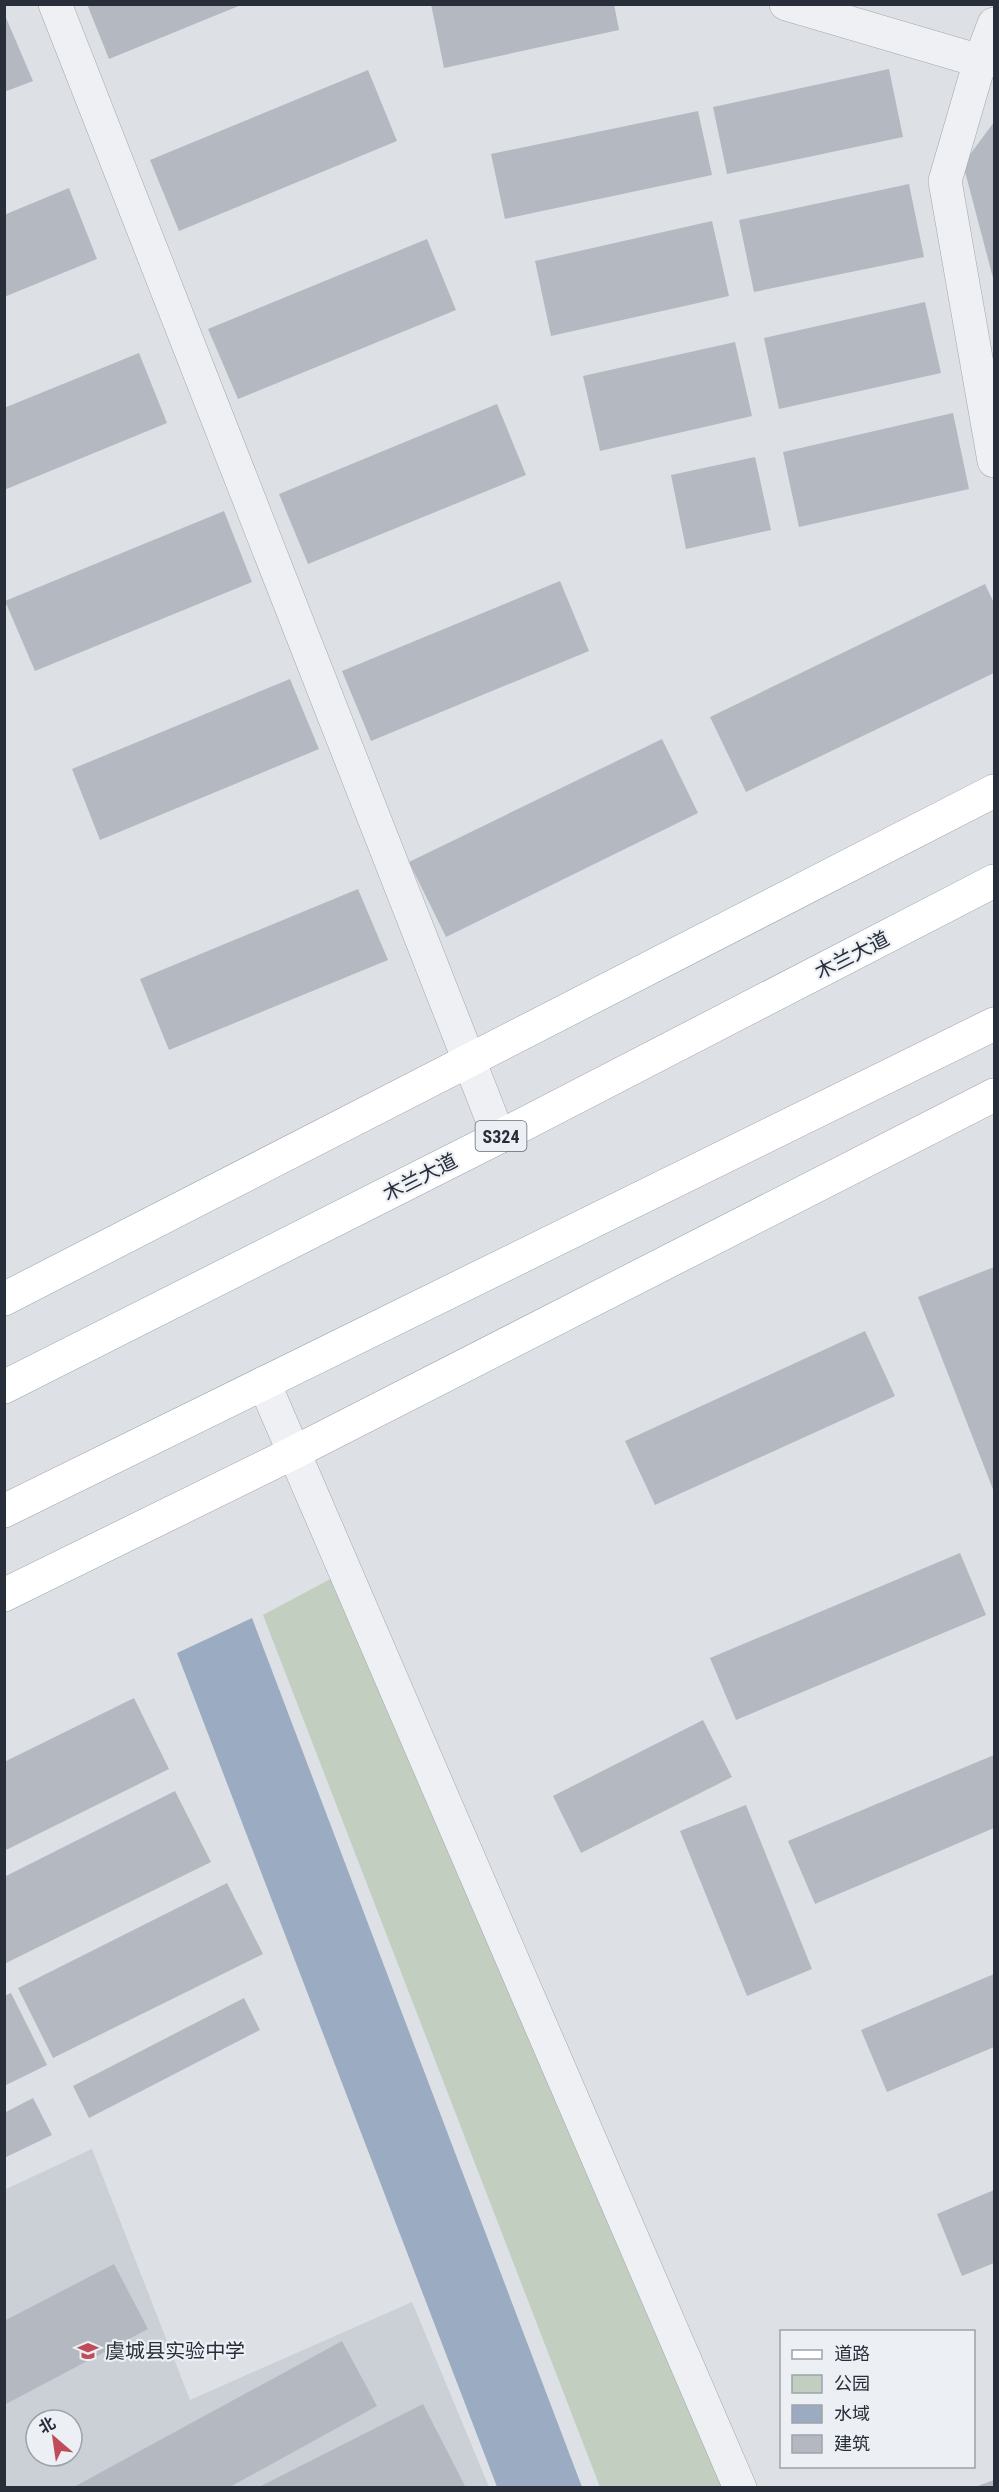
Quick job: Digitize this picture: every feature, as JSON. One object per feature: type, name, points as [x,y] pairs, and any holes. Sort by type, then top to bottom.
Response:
[{"type":"main road","points":[[4,1299],[994,791]]},
{"type":"main road","name":"木兰大道","points":[[4,1387],[499,1137],[994,881]]},
{"type":"main road","points":[[4,1511],[994,1024]]},
{"type":"main road","points":[[4,1595],[293,1453],[994,1095]]},
{"type":"street","points":[[55,4],[499,1137]]},
{"type":"street","points":[[786,4],[987,61]]},
{"type":"street","points":[[994,24],[987,61],[945,181],[994,461]]},
{"type":"street","points":[[264,1383],[740,2487]]},
{"type":"shaded area","name":"虞城县实验中学","points":[[92,2149],[190,2400],[412,2302],[489,2487],[5,2487],[4,2190]]},
{"type":"green space","points":[[336,1576],[723,2487],[600,2487],[263,1615]]},
{"type":"water","points":[[252,1618],[582,2487],[497,2487],[177,1653]]},
{"type":"building","points":[[87,4],[241,4],[241,5],[109,59]]},
{"type":"building","points":[[431,4],[614,4],[619,30],[444,68]]},
{"type":"building","points":[[4,13],[33,81],[4,92]]},
{"type":"building","points":[[889,69],[903,137],[727,174],[713,107]]},
{"type":"building","points":[[368,70],[397,141],[179,231],[150,160]]},
{"type":"building","points":[[698,111],[712,175],[505,219],[491,154]]},
{"type":"building","points":[[994,122],[994,278],[993,278],[963,164]]},
{"type":"building","points":[[909,184],[924,257],[754,292],[739,220]]},
{"type":"building","points":[[69,188],[97,259],[4,297],[4,215]]},
{"type":"building","points":[[712,221],[729,296],[551,336],[535,261]]},
{"type":"building","points":[[427,239],[456,310],[238,399],[208,329]]},
{"type":"building","points":[[925,302],[941,373],[779,409],[764,338]]},
{"type":"building","points":[[735,342],[752,416],[600,451],[583,376]]},
{"type":"building","points":[[139,353],[167,423],[4,490],[4,408]]},
{"type":"building","points":[[497,404],[526,475],[308,564],[279,494]]},
{"type":"building","points":[[953,413],[969,489],[799,527],[783,452]]},
{"type":"building","points":[[755,457],[771,530],[686,549],[671,475]]},
{"type":"building","points":[[224,511],[252,582],[35,671],[5,601]]},
{"type":"building","points":[[560,581],[589,651],[371,741],[342,671]]},
{"type":"building","points":[[985,584],[994,603],[994,673],[746,792],[710,717]]},
{"type":"building","points":[[290,679],[319,749],[100,840],[72,769]]},
{"type":"building","points":[[662,739],[698,813],[446,937],[409,862]]},
{"type":"building","points":[[358,889],[388,960],[169,1050],[140,979]]},
{"type":"building","points":[[994,1267],[994,1492],[918,1297]]},
{"type":"building","points":[[865,1331],[895,1396],[655,1505],[625,1441]]},
{"type":"building","points":[[960,1553],[986,1615],[736,1720],[710,1658]]},
{"type":"building","points":[[134,1698],[169,1769],[4,1851],[4,1762]]},
{"type":"building","points":[[703,1720],[732,1777],[581,1853],[553,1796]]},
{"type":"building","points":[[994,1755],[994,1828],[815,1904],[788,1841]]},
{"type":"building","points":[[175,1791],[211,1862],[4,1964],[4,1877]]},
{"type":"building","points":[[746,1805],[812,1969],[747,1996],[680,1831]]},
{"type":"building","points":[[227,1883],[263,1954],[53,2058],[18,1988]]},
{"type":"building","points":[[994,1974],[994,2047],[887,2092],[861,2030]]},
{"type":"building","points":[[11,1993],[47,2065],[4,2086],[4,1996]]},
{"type":"building","points":[[244,1998],[260,2030],[89,2118],[73,2086]]},
{"type":"building","points":[[33,2098],[52,2135],[4,2158],[4,2113]]},
{"type":"building","points":[[994,2190],[994,2263],[962,2276],[937,2214]]},
{"type":"building","points":[[114,2264],[148,2329],[4,2405],[4,2321]]},
{"type":"building","points":[[342,2341],[377,2406],[228,2488],[72,2488]]},
{"type":"building","points":[[423,2404],[466,2488],[257,2488]]},
{"type":"building","points":[[994,2480],[994,2488],[975,2488],[975,2487]]},
{"type":"place","name":"虞城县实验中学","points":[[88,2351]]}]
